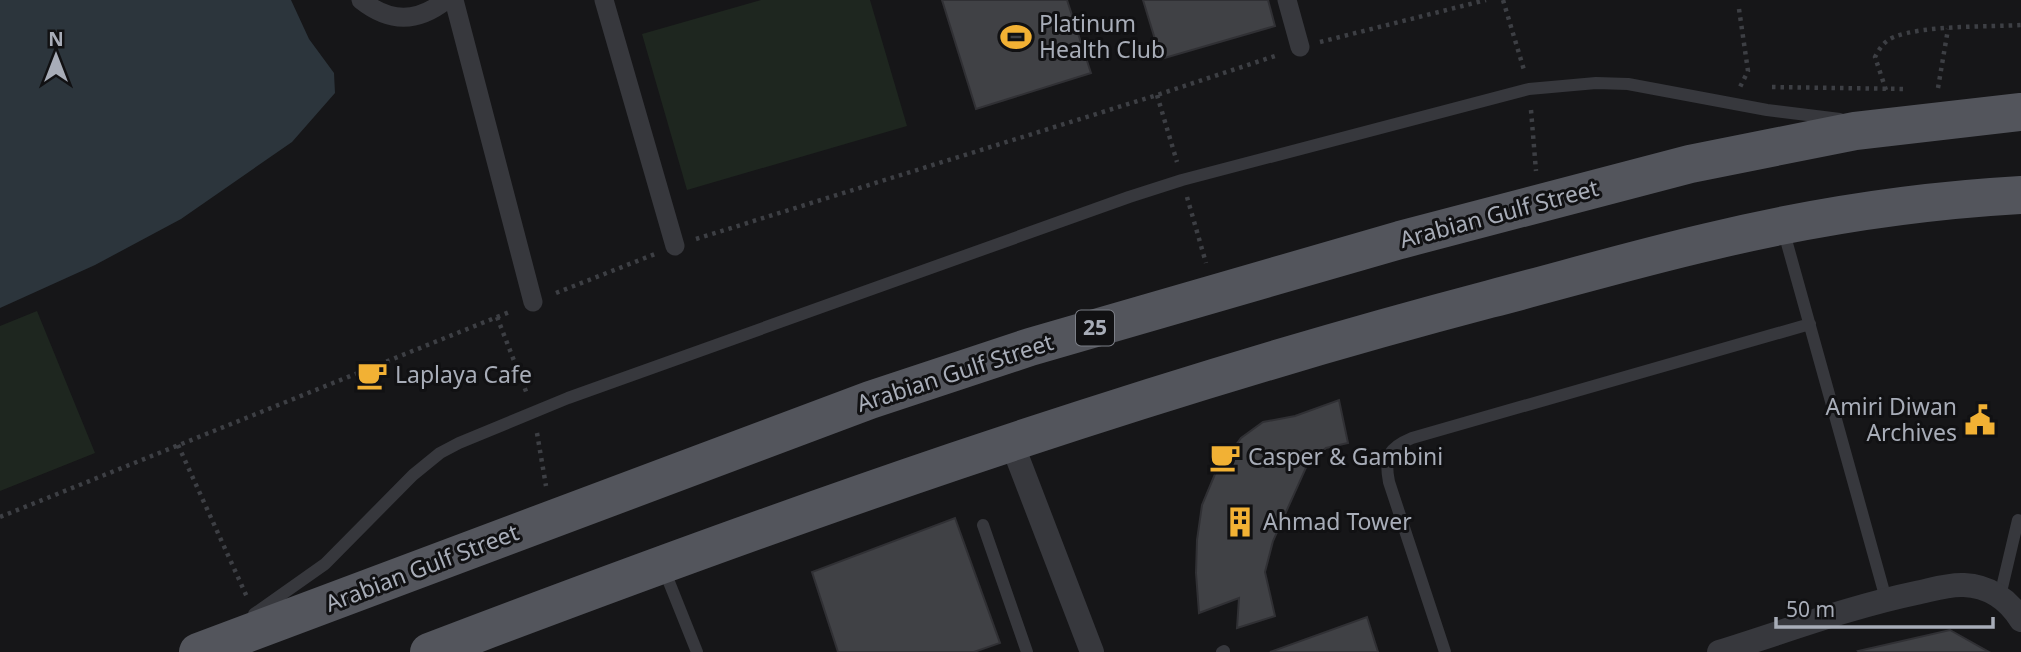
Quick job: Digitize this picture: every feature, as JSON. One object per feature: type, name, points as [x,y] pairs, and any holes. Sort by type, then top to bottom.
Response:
[{"type":"main road","name":"Arabian Gulf Street","points":[[198,652],[870,400],[1030,347],[1400,240],[1613,183],[1778,145],[1855,131],[1927,96],[2021,112]]},
{"type":"main road","points":[[429,652],[661,564],[1011,441],[1421,317],[1709,241],[1843,214],[1922,202],[2021,195]]},
{"type":"street","points":[[361,0],[376,12],[404,19],[431,12],[446,0]]},
{"type":"street","points":[[454,0],[533,302]]},
{"type":"street","points":[[604,0],[675,246]]},
{"type":"street","points":[[1287,0],[1300,47]]},
{"type":"street","points":[[1011,441],[1092,652]]},
{"type":"street","points":[[1719,652],[1886,599],[1962,585],[1982,588],[2000,596],[2021,620]]},
{"type":"lane","points":[[188,652],[254,614],[325,564],[413,475],[433,458],[459,443],[568,398],[1129,197],[1210,172],[1529,89],[1596,83],[1628,84],[1767,110],[1840,119],[1927,96]]},
{"type":"lane","points":[[1783,226],[1886,599]]},
{"type":"lane","points":[[1445,652],[1389,482],[1386,468],[1388,454],[1397,445],[1412,438],[1810,324]]},
{"type":"lane","points":[[2000,596],[2018,520]]},
{"type":"lane","points":[[983,525],[1027,652]]},
{"type":"lane","points":[[661,564],[697,652]]},
{"type":"path","points":[[0,517],[675,246],[1157,95],[1300,47],[1486,0]]},
{"type":"path","points":[[1731,103],[1748,71],[1739,9]]},
{"type":"path","points":[[1886,90],[1875,57],[1881,46],[1891,38],[1916,31],[2021,24]]},
{"type":"path","points":[[1927,96],[1948,29]]},
{"type":"path","points":[[1740,87],[1753,87]]},
{"type":"path","points":[[1767,87],[1886,90],[1927,96],[1952,87]]},
{"type":"path","points":[[178,445],[254,614]]},
{"type":"shaded area","points":[[0,0],[291,0],[309,39],[334,73],[335,93],[292,142],[181,219],[95,265],[0,308]]},
{"type":"shaded area","points":[[761,0],[870,0],[907,126],[687,190],[642,34]]},
{"type":"shaded area","points":[[37,311],[95,453],[0,491],[0,326]]},
{"type":"building","name":"Platinum Health Club","points":[[942,0],[1067,0],[1091,73],[976,109]]},
{"type":"building","name":"Platinum Health Club","points":[[1143,0],[1268,0],[1275,26],[1161,59]]},
{"type":"building","name":"Ahmad Tower","points":[[1339,400],[1348,443],[1326,448],[1308,463],[1273,541],[1265,572],[1275,616],[1237,628],[1239,598],[1199,613],[1197,540],[1202,505],[1215,474],[1241,438],[1263,422],[1295,416]]},
{"type":"building","points":[[955,518],[1000,643],[974,652],[838,652],[812,572]]},
{"type":"building","points":[[1367,617],[1378,652],[1270,652]]},
{"type":"building","points":[[1950,630],[1989,652],[1858,651]]},
{"type":"place","name":"Platinum Health Club","points":[[1016,37]]},
{"type":"place","name":"Laplaya Cafe","points":[[372,375]]},
{"type":"place","name":"Amiri Diwan Archives","points":[[1980,420]]},
{"type":"place","name":"Casper & Gambini","points":[[1225,457]]},
{"type":"place","name":"Ahmad Tower","points":[[1240,522]]}]
